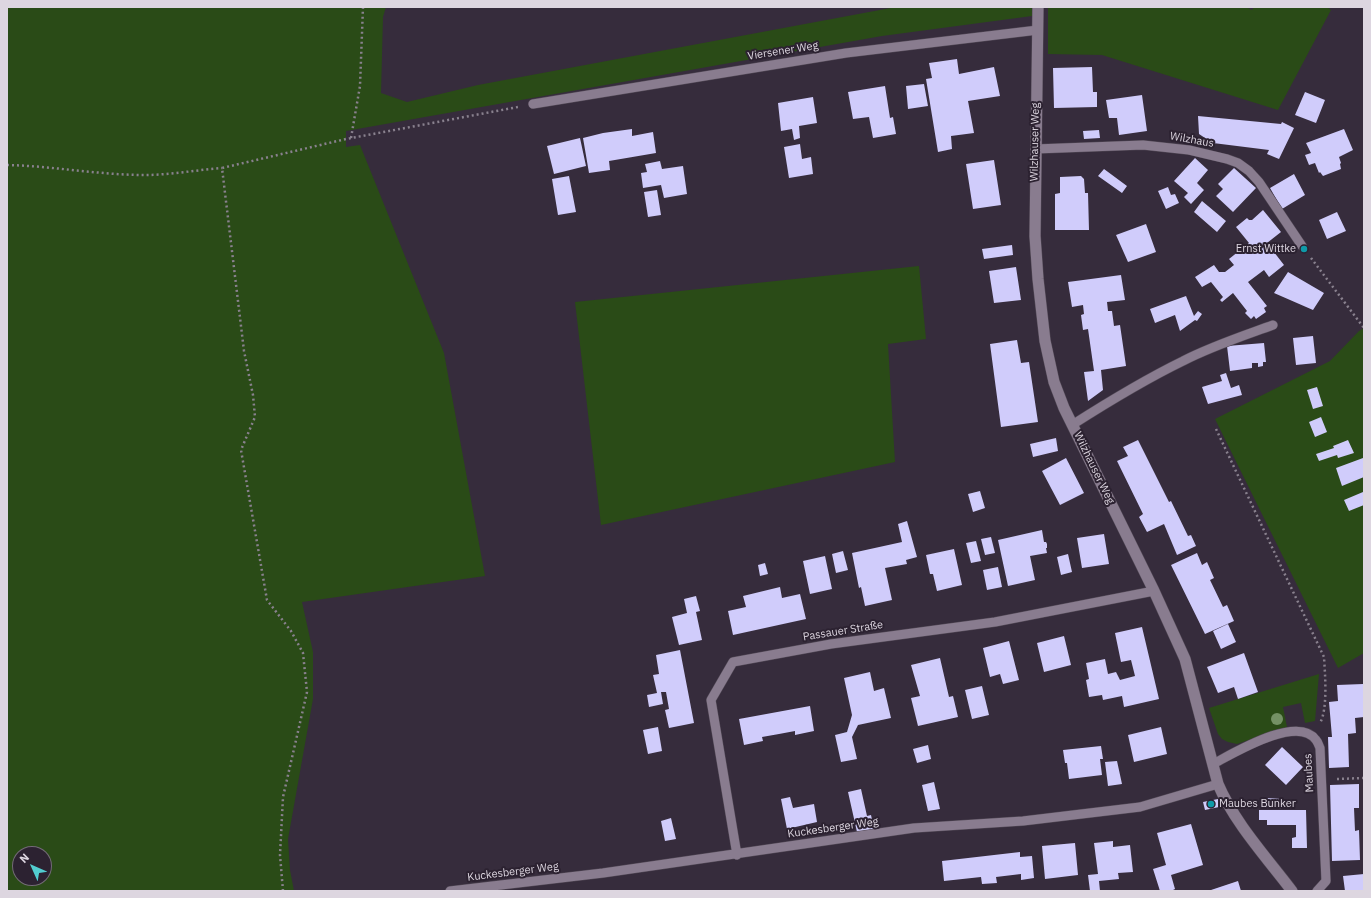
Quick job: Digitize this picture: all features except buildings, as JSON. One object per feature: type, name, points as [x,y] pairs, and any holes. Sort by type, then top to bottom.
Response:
[{"type":"street","name":"Wilzhauser Weg","points":[[1038,7],[1035,236],[1045,341],[1054,382],[1072,425],[1154,592],[1185,659],[1218,784],[1225,800],[1237,819],[1292,891]]},
{"type":"lane","name":"Viersener Weg","points":[[533,104],[846,53],[1038,30]]},
{"type":"lane","name":"Wilzhaus","points":[[1035,149],[1143,145],[1189,150],[1227,159],[1244,167],[1259,182],[1302,246]]},
{"type":"lane","points":[[1072,425],[1124,392],[1184,360],[1219,344],[1273,325]]},
{"type":"lane","name":"Passauer Straße","points":[[736,855],[711,700],[733,662],[831,644],[995,622],[1154,592]]},
{"type":"lane","points":[[1213,764],[1266,738],[1294,731],[1303,731],[1311,735]]},
{"type":"lane","name":"Maubes","points":[[1311,735],[1317,740],[1320,748],[1326,881],[1318,891]]},
{"type":"lane","name":"Kuckesberger Weg","points":[[450,891],[603,873],[736,855],[914,828],[1023,821],[1140,807],[1218,784]]},
{"type":"path","points":[[351,138],[360,86],[363,7]]},
{"type":"path","points":[[7,166],[36,166],[77,171],[146,175],[222,168],[351,138],[533,104]]},
{"type":"path","points":[[222,168],[244,351],[253,395],[255,417],[241,450],[267,600],[291,631],[303,653],[307,692],[283,797],[280,854],[283,891]]},
{"type":"path","points":[[1302,246],[1364,328]]},
{"type":"path","points":[[1216,429],[1324,657],[1324,718],[1311,735]]},
{"type":"path","points":[[1321,779],[1364,778]]},
{"type":"green space","points":[[7,7],[386,7],[383,17],[381,93],[407,102],[478,85],[896,7],[1032,7],[1032,16],[882,36],[346,131],[346,147],[360,145],[444,353],[485,576],[302,602],[313,652],[313,699],[288,839],[290,870],[294,891],[7,891]]},
{"type":"green space","points":[[1048,7],[1246,7],[1252,10],[1254,7],[1327,7],[1331,10],[1278,110],[1102,55],[1048,54]]},
{"type":"green space","points":[[919,266],[926,339],[888,344],[895,462],[601,525],[575,302]]},
{"type":"green space","points":[[1364,328],[1364,653],[1338,668],[1215,419],[1330,361],[1359,331]]},
{"type":"green space","points":[[1319,674],[1315,721],[1305,723],[1301,703],[1283,707],[1287,727],[1237,744],[1222,739],[1218,734],[1209,708]]},
{"type":"place","name":"Ernst Wittke","points":[[1304,249]]},
{"type":"place","name":"Maubes Bunker","points":[[1211,804]]}]
